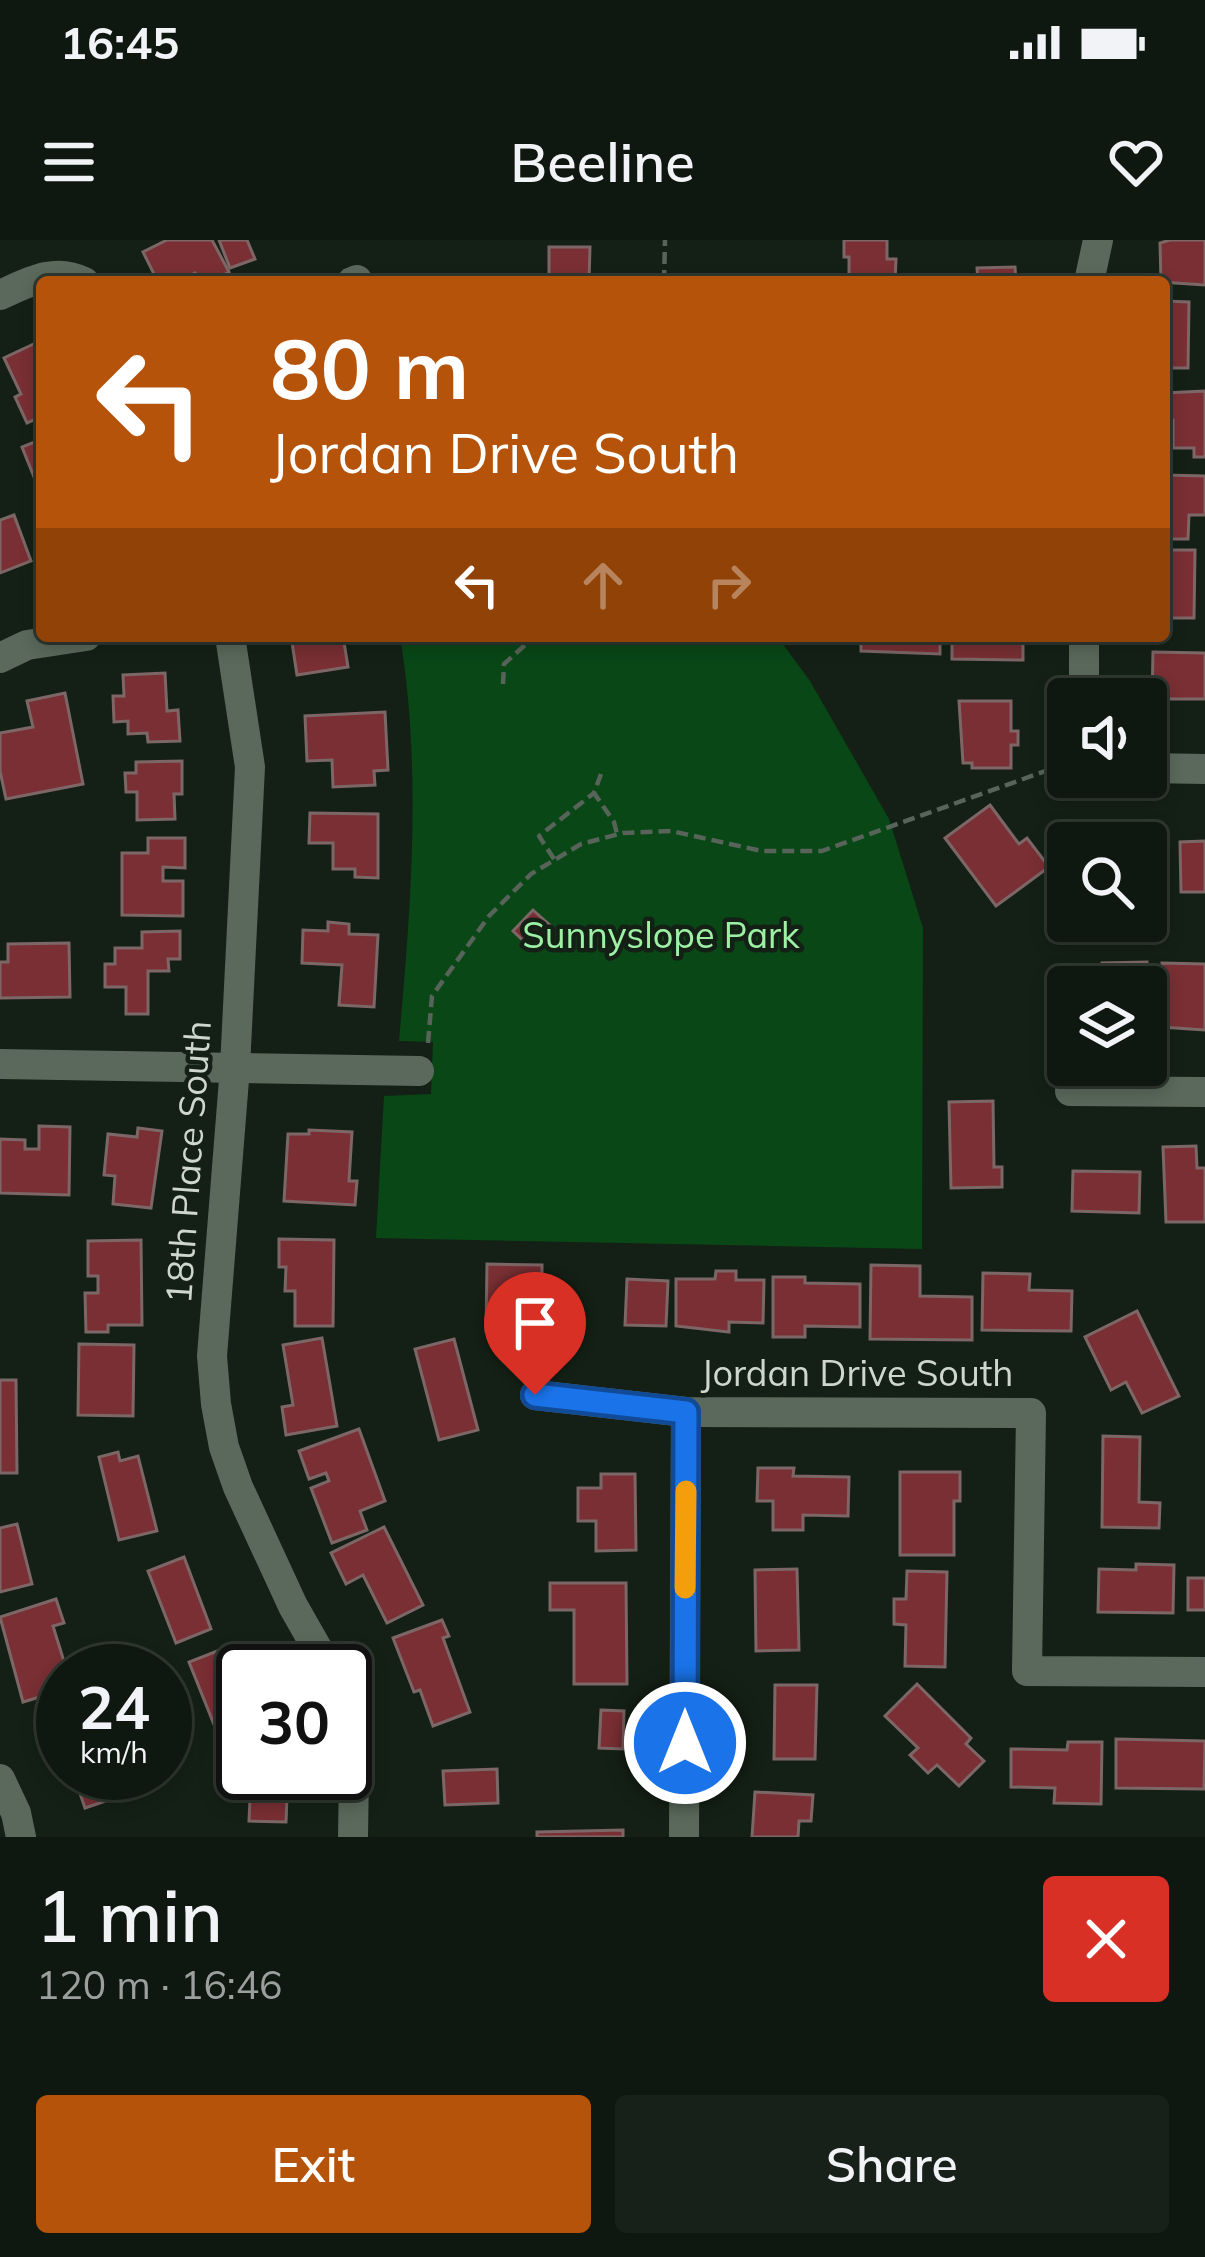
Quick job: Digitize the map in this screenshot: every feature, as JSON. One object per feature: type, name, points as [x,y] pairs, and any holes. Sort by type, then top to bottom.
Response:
[{"type":"street","points":[[1090,276],[1098,240]]},
{"type":"street","points":[[0,295],[36,279]]},
{"type":"street","points":[[0,658],[47,642]]},
{"type":"street","name":"18th Place South","points":[[231,642],[250,767],[235,1067],[212,1356],[216,1404],[238,1487],[315,1644]]},
{"type":"street","points":[[1084,642],[1084,678]]},
{"type":"street","points":[[1167,769],[1205,770]]},
{"type":"street","points":[[0,1064],[419,1071]]},
{"type":"street","points":[[1070,1090],[1205,1092]]},
{"type":"street","name":"Jordan Drive South","points":[[535,1395],[686,1412],[1030,1413],[1027,1671],[1205,1672]]},
{"type":"street","points":[[684,1837],[686,1412]]},
{"type":"street","points":[[0,1779],[16,1813],[20,1837]]},
{"type":"street","points":[[352,1837],[353,1800]]},
{"type":"path","points":[[664,276],[665,240]]},
{"type":"path","points":[[503,684],[503,664],[529,642]]},
{"type":"path","points":[[419,1071],[428,1043],[433,996],[489,916],[517,886],[581,844],[617,834],[671,831],[762,851],[822,851],[1047,771]]},
{"type":"path","points":[[554,859],[539,836],[594,793],[601,774]]},
{"type":"path","points":[[594,793],[617,834]]},
{"type":"green space","name":"Sunnyslope Park","points":[[401,642],[781,642],[810,681],[889,819],[923,928],[922,1249],[376,1238],[384,1096],[431,1094],[433,1042],[399,1041],[413,787]]},
{"type":"building","points":[[167,240],[212,240],[229,272],[222,276],[155,276],[143,252]]},
{"type":"building","points":[[219,240],[247,240],[255,259],[230,268]]},
{"type":"building","points":[[844,240],[887,240],[887,259],[896,259],[895,276],[849,276],[849,257],[844,257]]},
{"type":"building","points":[[1205,240],[1205,285],[1170,283],[1170,276],[1161,276],[1160,243]]},
{"type":"building","points":[[549,247],[590,247],[589,276],[549,276]]},
{"type":"building","points":[[1015,267],[1016,276],[978,276],[977,268]]},
{"type":"building","points":[[1170,301],[1189,302],[1188,368],[1170,368]]},
{"type":"building","points":[[36,343],[36,419],[27,423],[15,397],[21,394],[4,358]]},
{"type":"building","points":[[1205,391],[1205,457],[1194,457],[1194,448],[1173,448],[1170,393]]},
{"type":"building","points":[[36,441],[34,477],[22,447]]},
{"type":"building","points":[[1170,475],[1205,476],[1205,515],[1189,515],[1188,539],[1170,539]]},
{"type":"building","points":[[14,515],[31,561],[0,573],[0,520]]},
{"type":"building","points":[[1170,550],[1195,550],[1194,618],[1170,618]]},
{"type":"building","points":[[292,642],[344,642],[348,667],[297,675]]},
{"type":"building","points":[[861,642],[940,642],[940,654],[861,651]]},
{"type":"building","points":[[952,642],[1023,642],[1023,660],[952,659]]},
{"type":"building","points":[[1153,652],[1205,653],[1205,699],[1167,699],[1167,678],[1152,678]]},
{"type":"building","points":[[165,673],[167,711],[178,710],[180,741],[148,742],[147,733],[128,734],[128,721],[114,722],[113,696],[124,696],[123,675]]},
{"type":"building","points":[[65,693],[83,784],[6,799],[0,733],[33,727],[27,701]]},
{"type":"building","points":[[959,701],[1011,701],[1011,731],[1018,731],[1018,745],[1011,745],[1011,768],[972,768],[972,763],[963,763]]},
{"type":"building","points":[[385,712],[388,770],[374,771],[375,785],[333,787],[332,760],[307,761],[305,716]]},
{"type":"building","points":[[182,761],[182,794],[174,794],[175,819],[137,820],[137,792],[126,792],[125,773],[136,773],[136,762]]},
{"type":"building","points":[[990,805],[1019,844],[1027,838],[1047,868],[996,906],[945,838]]},
{"type":"building","points":[[310,813],[378,814],[378,878],[355,877],[355,869],[333,869],[333,843],[309,843]]},
{"type":"building","points":[[148,838],[185,838],[185,868],[163,867],[163,881],[183,881],[183,916],[122,915],[122,853],[148,853]]},
{"type":"building","points":[[1205,841],[1205,892],[1181,892],[1180,842]]},
{"type":"building","points":[[533,910],[552,927],[532,949],[513,931]]},
{"type":"building","points":[[328,922],[349,924],[349,934],[378,935],[374,1007],[339,1005],[342,965],[302,963],[303,930],[328,931]]},
{"type":"building","points":[[180,931],[180,959],[168,959],[169,971],[148,971],[148,1014],[126,1014],[126,987],[105,987],[105,964],[115,964],[115,948],[142,948],[142,932]]},
{"type":"building","points":[[69,943],[70,997],[0,998],[0,962],[8,962],[8,944]]},
{"type":"building","points":[[1147,962],[1147,966],[1102,966]]},
{"type":"building","points":[[1205,964],[1205,1030],[1167,1027],[1167,966],[1162,966]]},
{"type":"building","points":[[993,1101],[994,1167],[1002,1167],[1002,1187],[951,1188],[949,1102]]},
{"type":"building","points":[[39,1126],[70,1127],[69,1195],[0,1193],[0,1139],[25,1140],[25,1149],[39,1149]]},
{"type":"building","points":[[138,1128],[162,1131],[151,1208],[113,1204],[115,1176],[104,1175],[108,1134],[137,1137]]},
{"type":"building","points":[[309,1130],[352,1132],[349,1181],[357,1181],[355,1205],[284,1201],[288,1134],[309,1134]]},
{"type":"building","points":[[1196,1146],[1197,1168],[1205,1168],[1205,1222],[1166,1222],[1163,1147]]},
{"type":"building","points":[[1073,1171],[1140,1172],[1139,1213],[1072,1211]]},
{"type":"building","points":[[279,1239],[334,1240],[333,1326],[295,1326],[295,1291],[285,1291],[286,1267],[279,1267]]},
{"type":"building","points":[[141,1240],[142,1325],[108,1325],[108,1332],[86,1332],[85,1293],[98,1293],[98,1276],[88,1276],[88,1241]]},
{"type":"building","points":[[487,1264],[542,1265],[542,1306],[510,1306],[510,1331],[486,1331]]},
{"type":"building","points":[[871,1265],[920,1266],[920,1296],[972,1297],[972,1340],[870,1339]]},
{"type":"building","points":[[716,1271],[736,1271],[736,1280],[764,1280],[763,1323],[729,1322],[729,1332],[676,1326],[676,1279],[715,1279]]},
{"type":"building","points":[[983,1273],[1030,1274],[1029,1290],[1072,1291],[1071,1331],[982,1330]]},
{"type":"building","points":[[773,1277],[860,1284],[860,1327],[805,1326],[805,1337],[773,1337]]},
{"type":"building","points":[[627,1279],[668,1281],[666,1326],[625,1325]]},
{"type":"building","points":[[1137,1311],[1179,1396],[1142,1413],[1126,1382],[1111,1390],[1085,1337]]},
{"type":"building","points":[[322,1338],[337,1426],[286,1435],[282,1407],[293,1405],[283,1345]]},
{"type":"building","points":[[454,1339],[478,1430],[439,1440],[415,1349]]},
{"type":"building","points":[[79,1344],[134,1345],[133,1416],[78,1415]]},
{"type":"building","points":[[0,1380],[16,1380],[17,1473],[0,1473]]},
{"type":"building","points":[[359,1429],[385,1501],[360,1511],[367,1530],[332,1543],[311,1488],[329,1481],[326,1473],[309,1479],[299,1451]]},
{"type":"building","points":[[1103,1436],[1140,1437],[1139,1502],[1160,1503],[1159,1528],[1102,1527]]},
{"type":"building","points":[[118,1452],[120,1461],[138,1456],[157,1531],[119,1540],[99,1457]]},
{"type":"building","points":[[758,1468],[794,1468],[793,1476],[849,1477],[848,1516],[803,1515],[803,1530],[773,1530],[773,1501],[757,1501]]},
{"type":"building","points":[[900,1472],[960,1472],[960,1501],[954,1501],[954,1555],[900,1555]]},
{"type":"building","points":[[601,1474],[635,1474],[636,1550],[596,1551],[596,1521],[578,1521],[578,1488],[601,1488]]},
{"type":"building","points":[[17,1524],[32,1584],[0,1592],[0,1528]]},
{"type":"building","points":[[384,1527],[423,1605],[387,1623],[363,1575],[346,1584],[331,1553]]},
{"type":"building","points":[[184,1557],[211,1629],[176,1643],[148,1571]]},
{"type":"building","points":[[1136,1564],[1174,1565],[1173,1613],[1098,1612],[1099,1569],[1136,1570]]},
{"type":"building","points":[[797,1569],[799,1650],[756,1651],[755,1570]]},
{"type":"building","points":[[907,1571],[947,1572],[945,1667],[905,1666],[906,1625],[894,1624],[894,1599],[906,1599]]},
{"type":"building","points":[[1188,1578],[1205,1578],[1205,1610],[1188,1610]]},
{"type":"building","points":[[550,1583],[626,1583],[627,1684],[574,1684],[574,1610],[550,1610]]},
{"type":"building","points":[[56,1599],[64,1623],[53,1626],[59,1644],[36,1644],[36,1698],[23,1702],[0,1617]]},
{"type":"building","points":[[442,1620],[449,1636],[443,1638],[470,1712],[433,1726],[393,1638]]},
{"type":"building","points":[[216,1651],[216,1730],[192,1670],[192,1661]]},
{"type":"building","points":[[917,1684],[971,1738],[966,1744],[984,1761],[959,1786],[937,1765],[928,1773],[910,1755],[918,1748],[885,1716]]},
{"type":"building","points":[[775,1685],[817,1685],[815,1759],[774,1759]]},
{"type":"building","points":[[601,1710],[624,1711],[623,1749],[599,1748]]},
{"type":"building","points":[[1116,1739],[1205,1741],[1204,1789],[1116,1788]]},
{"type":"building","points":[[1068,1742],[1102,1742],[1101,1804],[1054,1803],[1055,1788],[1011,1787],[1011,1749],[1067,1750]]},
{"type":"building","points":[[497,1769],[498,1803],[445,1805],[443,1771]]},
{"type":"building","points":[[755,1792],[813,1795],[811,1821],[799,1821],[798,1837],[752,1837]]},
{"type":"building","points":[[82,1800],[108,1800],[85,1808]]},
{"type":"building","points":[[250,1800],[287,1800],[286,1822],[249,1821]]},
{"type":"building","points":[[623,1830],[623,1837],[537,1837],[537,1832]]},
{"type":"slow traffic","points":[[685,1588],[686,1491]]},
{"type":"route","points":[[535,1395],[686,1412],[685,1743]]}]
